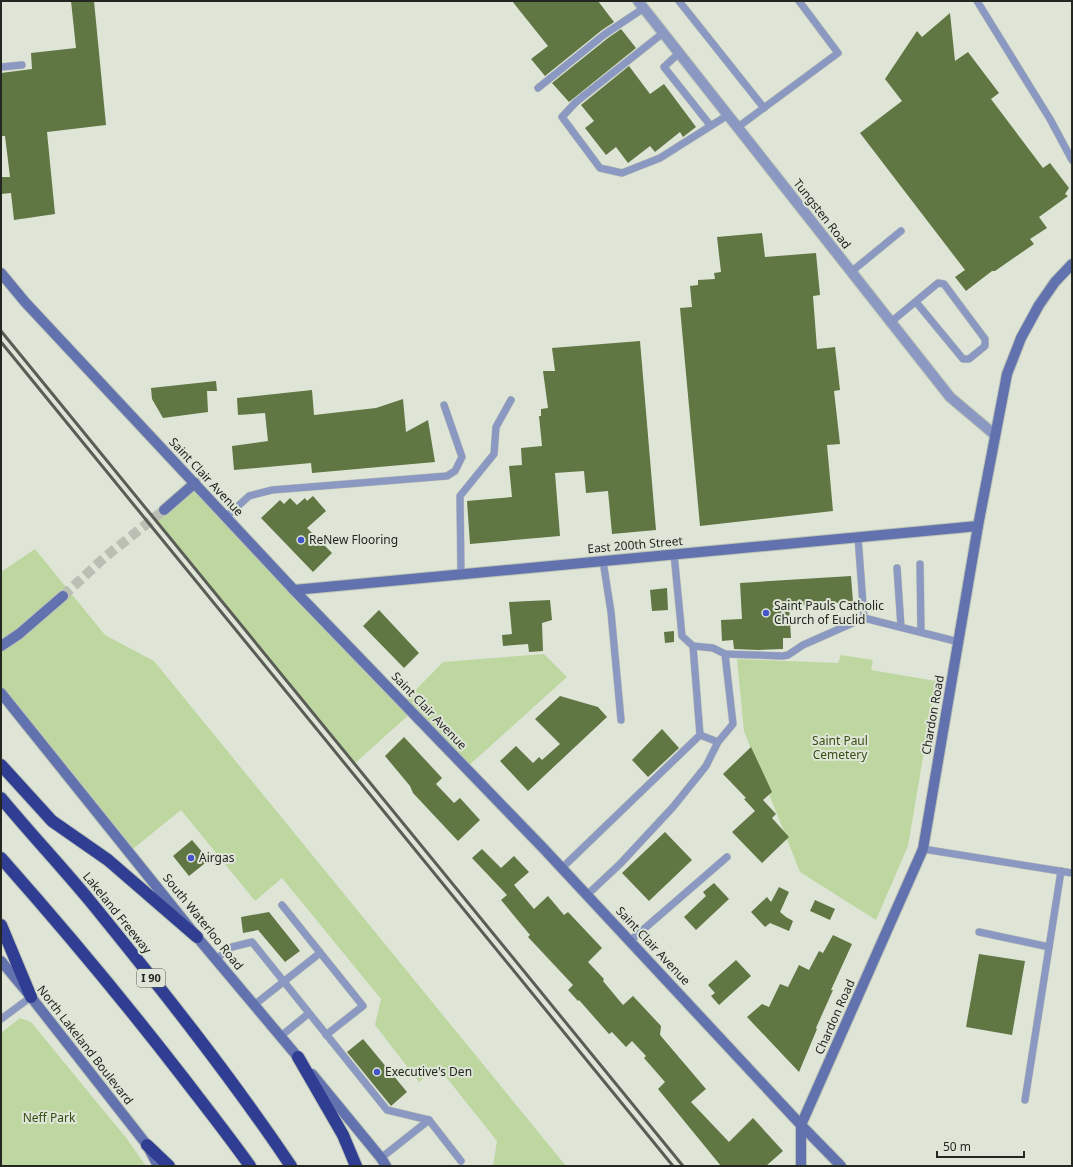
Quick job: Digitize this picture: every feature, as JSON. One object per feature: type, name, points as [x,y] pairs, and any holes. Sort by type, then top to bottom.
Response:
[{"type":"highway","points":[[1,765],[52,821],[108,860],[197,937]]},
{"type":"highway","name":"Lakeland Freeway","points":[[1,798],[89,900],[201,1041],[268,1132],[291,1166]]},
{"type":"highway","points":[[1,858],[140,1022],[233,1141],[250,1166]]},
{"type":"highway","points":[[1,925],[32,997]]},
{"type":"highway","points":[[298,1057],[343,1135],[356,1166]]},
{"type":"highway","points":[[147,1145],[169,1166]]},
{"type":"street","name":"Tungsten Road","points":[[641,5],[950,397],[995,435]]},
{"type":"street","name":"Chardon Road","points":[[801,1166],[801,1125],[924,849],[978,526],[1007,374],[1021,338],[1040,305],[1055,282],[1072,264]]},
{"type":"street","name":"Saint Clair Avenue","points":[[1,273],[25,302],[294,590],[562,868],[841,1166]]},
{"type":"street","points":[[164,510],[195,483]]},
{"type":"street","name":"East 200th Street","points":[[294,590],[978,526]]},
{"type":"street","points":[[1,646],[19,634],[63,596]]},
{"type":"street","name":"South Waterloo Road","points":[[1,692],[197,937],[281,1036],[384,1162]]},
{"type":"street","name":"North Lakeland Boulevard","points":[[1,962],[32,997],[147,1145],[158,1166]]},
{"type":"lane","points":[[679,1],[764,108]]},
{"type":"lane","points":[[738,127],[838,53],[799,1]]},
{"type":"lane","points":[[977,1],[1050,119],[1072,160]]},
{"type":"lane","points":[[538,88],[641,5]]},
{"type":"lane","points":[[664,33],[576,102],[562,117],[600,168],[622,173],[660,158],[728,115]]},
{"type":"lane","points":[[679,53],[664,67],[710,125]]},
{"type":"lane","points":[[1,68],[22,65]]},
{"type":"lane","points":[[851,272],[902,231]]},
{"type":"lane","points":[[891,322],[938,283],[944,284],[985,339],[985,346],[969,359],[963,360],[916,302]]},
{"type":"lane","points":[[461,575],[460,496],[494,454],[496,427],[511,400]]},
{"type":"lane","points":[[226,517],[249,496],[272,490],[447,476],[455,471],[462,457],[444,406]]},
{"type":"lane","points":[[858,537],[864,618]]},
{"type":"lane","points":[[674,554],[682,636],[693,646],[713,648],[725,654],[783,656],[788,655],[803,645],[864,618],[959,642]]},
{"type":"lane","points":[[603,561],[611,612],[621,720]]},
{"type":"lane","points":[[920,564],[921,632]]},
{"type":"lane","points":[[897,568],[901,627]]},
{"type":"lane","points":[[693,646],[700,735]]},
{"type":"lane","points":[[587,895],[620,864],[673,807],[706,766],[718,742],[733,724],[725,654]]},
{"type":"lane","points":[[562,868],[700,735]]},
{"type":"lane","points":[[700,735],[718,742]]},
{"type":"lane","points":[[924,849],[1072,873]]},
{"type":"lane","points":[[630,941],[727,857]]},
{"type":"lane","points":[[1025,1100],[1061,871]]},
{"type":"lane","points":[[282,905],[363,1006],[326,1035]]},
{"type":"lane","points":[[979,932],[1049,947]]},
{"type":"lane","points":[[216,959],[232,947],[252,942],[284,981],[308,1014],[387,1110],[429,1120],[462,1161]]},
{"type":"lane","points":[[254,1005],[320,953]]},
{"type":"lane","points":[[1,1019],[32,997]]},
{"type":"lane","points":[[281,1036],[308,1014]]},
{"type":"lane","points":[[384,1162],[429,1120]]},
{"type":"green space","points":[[195,483],[403,703],[443,662],[544,654],[567,677],[466,768],[412,712],[354,764],[154,518]]},
{"type":"green space","points":[[35,549],[105,635],[154,661],[566,1166],[493,1166],[497,1141],[438,1067],[419,1082],[375,1025],[381,999],[282,878],[255,901],[181,810],[129,852],[1,693],[1,572]]},
{"type":"green space","name":"Saint Paul Cemetery","points":[[841,655],[873,660],[871,670],[936,681],[908,846],[876,920],[800,872],[744,731],[737,659],[838,663]]},
{"type":"green space","name":"Neff Park","points":[[20,1018],[31,1022],[127,1139],[146,1166],[1,1166],[1,1033]]},
{"type":"building","points":[[71,1],[94,1],[106,125],[47,132],[55,214],[14,220],[11,193],[1,194],[1,177],[10,177],[5,136],[1,136],[1,73],[32,69],[31,53],[76,48]]},
{"type":"building","points":[[512,1],[598,1],[614,22],[545,76],[531,59],[548,46]]},
{"type":"building","points":[[950,13],[955,61],[968,52],[999,93],[991,99],[1043,168],[1050,163],[1069,188],[1065,194],[1068,196],[1039,217],[1047,228],[1030,239],[1034,244],[995,271],[992,271],[966,291],[955,277],[965,270],[860,133],[902,101],[885,79],[917,31],[922,37]]},
{"type":"building","points":[[621,29],[636,48],[569,102],[552,83]]},
{"type":"building","points":[[629,66],[650,94],[664,84],[696,127],[683,137],[680,132],[655,152],[650,146],[628,163],[616,147],[606,155],[585,128],[594,121],[581,105]]},
{"type":"building","points":[[762,233],[765,257],[816,253],[820,295],[813,296],[817,349],[835,347],[840,390],[834,391],[840,444],[827,445],[833,511],[700,526],[680,308],[692,307],[690,286],[698,285],[698,280],[715,279],[714,273],[721,272],[717,237]]},
{"type":"building","points":[[640,341],[656,530],[612,534],[608,491],[586,493],[584,471],[555,473],[560,536],[470,544],[467,501],[512,497],[509,466],[522,465],[521,448],[542,446],[539,416],[541,416],[541,409],[548,408],[543,371],[555,371],[552,348]]},
{"type":"building","points":[[216,381],[217,391],[207,391],[208,412],[163,418],[152,399],[151,388]]},
{"type":"building","points":[[312,390],[314,415],[376,408],[403,399],[406,432],[428,420],[435,462],[312,473],[311,463],[234,470],[232,446],[268,441],[265,413],[238,415],[237,398]]},
{"type":"building","name":"ReNew Flooring","points":[[313,496],[326,511],[307,528],[332,553],[313,572],[261,518],[280,500],[284,504],[290,498],[297,505],[305,498],[307,501]]},
{"type":"building","name":"Saint Pauls Catholic Church of Euclid","points":[[851,576],[853,602],[789,606],[791,638],[783,638],[783,649],[734,649],[733,640],[722,641],[721,620],[742,619],[740,583]]},
{"type":"building","points":[[667,588],[668,610],[652,611],[650,590]]},
{"type":"building","points":[[550,600],[552,620],[542,623],[543,651],[529,652],[528,644],[503,646],[502,635],[512,634],[509,602]]},
{"type":"building","points":[[379,610],[419,653],[404,668],[363,626]]},
{"type":"building","points":[[674,631],[674,642],[665,643],[664,632]]},
{"type":"building","points":[[560,696],[598,707],[607,717],[528,791],[500,761],[516,746],[533,763],[539,757],[542,760],[560,744],[535,719]]},
{"type":"building","points":[[662,729],[679,748],[648,777],[632,760]]},
{"type":"building","points":[[404,737],[442,778],[436,784],[454,803],[460,798],[480,820],[458,841],[413,793],[410,786],[385,756]]},
{"type":"building","points":[[751,747],[772,792],[763,800],[776,814],[772,818],[789,837],[762,863],[732,832],[755,811],[744,799],[746,798],[723,774]]},
{"type":"building","points":[[665,832],[692,860],[649,901],[622,873]]},
{"type":"building","name":"Airgas","points":[[192,840],[209,860],[189,876],[173,856]]},
{"type":"building","points":[[482,849],[501,868],[514,856],[529,872],[514,885],[534,909],[548,896],[564,915],[568,912],[602,948],[588,962],[604,979],[603,981],[623,1005],[633,996],[661,1026],[660,1035],[706,1089],[691,1102],[729,1142],[753,1118],[783,1151],[766,1166],[721,1166],[658,1089],[665,1082],[644,1058],[646,1056],[632,1041],[626,1047],[612,1032],[609,1034],[579,1000],[578,1001],[568,990],[573,985],[528,937],[530,935],[501,900],[507,895],[472,858]]},
{"type":"building","points":[[714,883],[729,899],[696,930],[684,917],[706,896],[703,892]]},
{"type":"building","points":[[779,887],[789,892],[780,912],[793,921],[789,931],[770,923],[765,927],[751,912],[767,897],[771,902]]},
{"type":"building","points":[[815,900],[835,909],[830,920],[810,911]]},
{"type":"building","points":[[269,912],[300,951],[285,962],[258,930],[243,933],[241,917]]},
{"type":"building","points":[[833,935],[852,944],[831,990],[833,990],[799,1072],[747,1017],[762,1004],[769,1007],[780,984],[788,987],[799,965],[809,970],[819,951],[823,953]]},
{"type":"building","points":[[979,954],[1025,961],[1012,1035],[966,1027]]},
{"type":"building","points":[[736,960],[751,976],[719,1005],[711,996],[715,993],[708,985]]},
{"type":"building","name":"Executive's Den","points":[[363,1039],[407,1092],[391,1106],[347,1052]]},
{"type":"tunnel","points":[[63,596],[104,558],[164,510]]},
{"type":"railway","points":[[1,331],[683,1166]]},
{"type":"railway","points":[[1,342],[673,1166]]},
{"type":"place","name":"ReNew Flooring","points":[[301,540]]},
{"type":"place","name":"Saint Pauls Catholic Church of Euclid","points":[[766,613]]},
{"type":"place","name":"Airgas","points":[[191,858]]},
{"type":"place","name":"Executive's Den","points":[[377,1072]]}]
